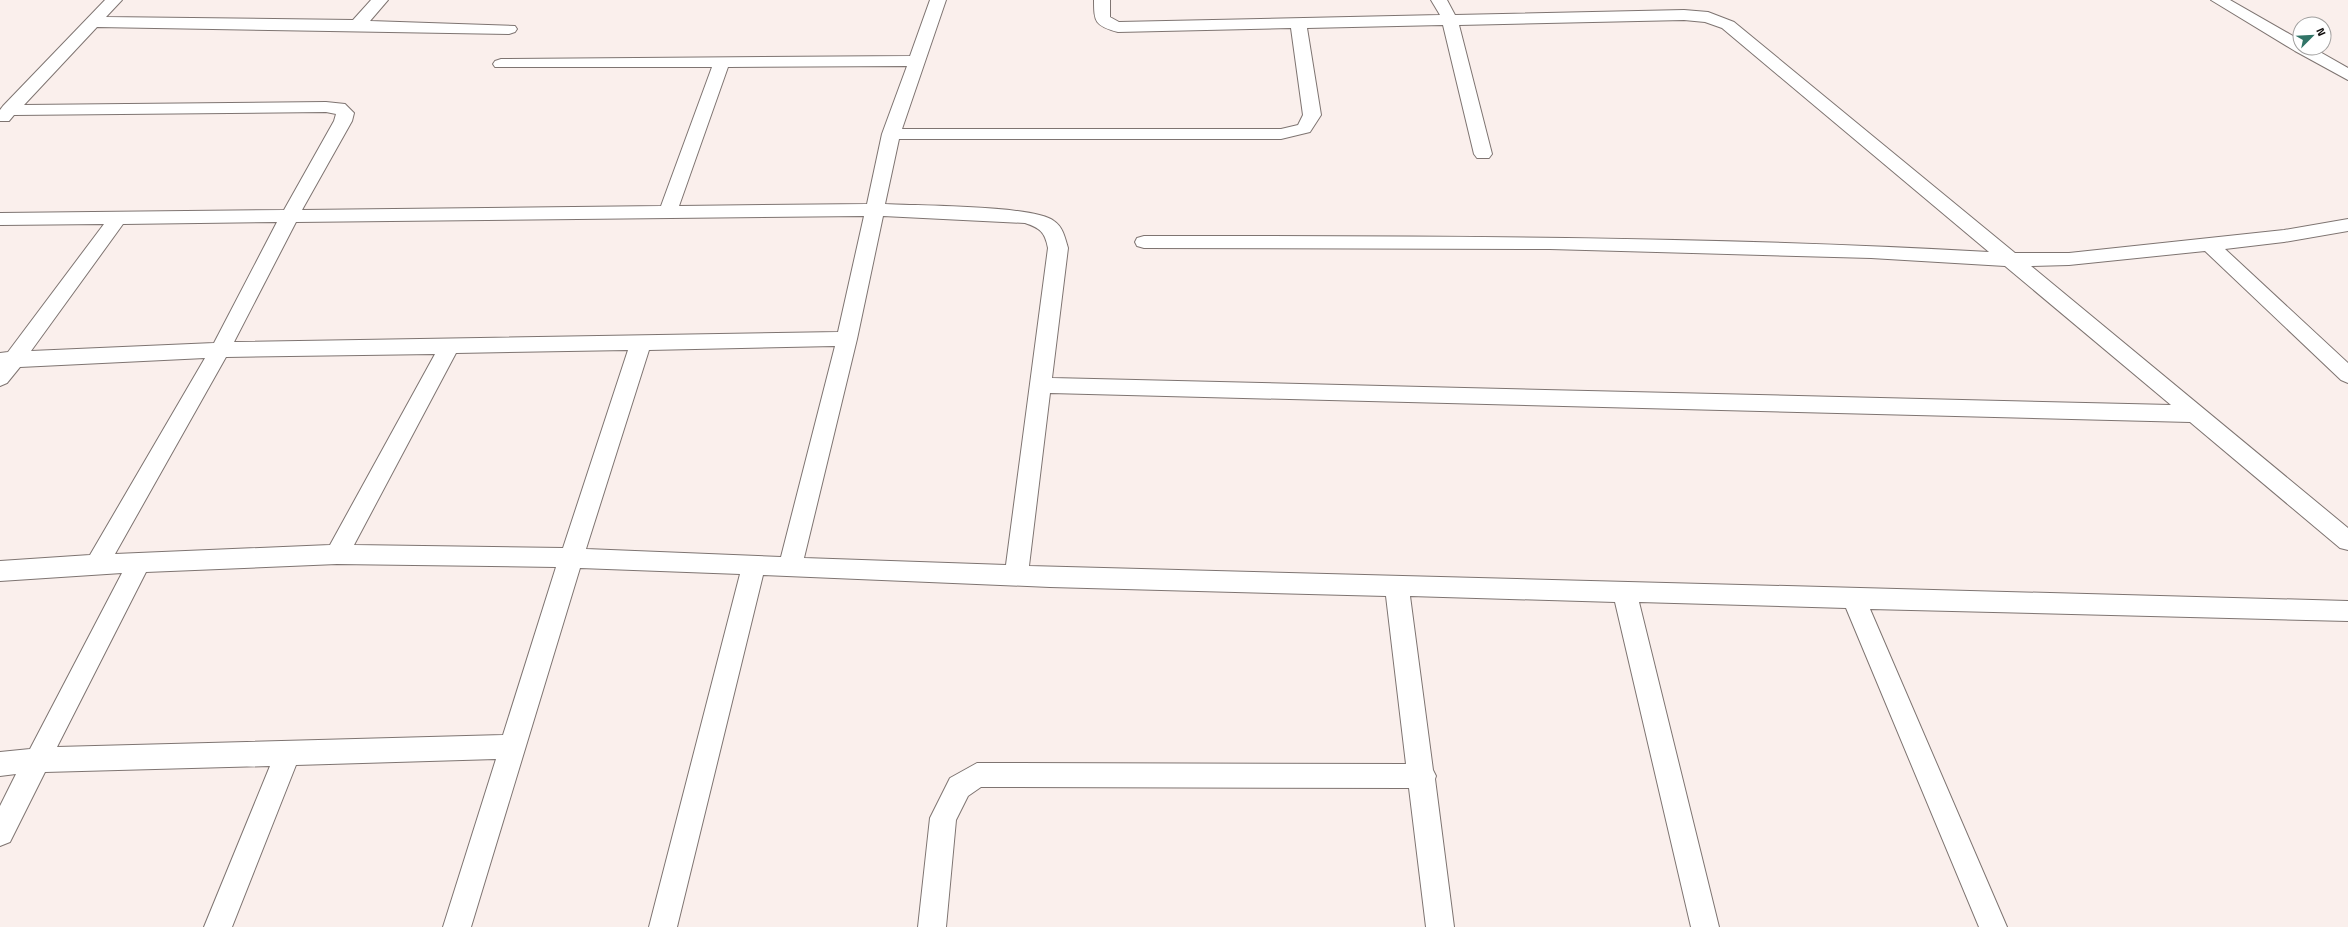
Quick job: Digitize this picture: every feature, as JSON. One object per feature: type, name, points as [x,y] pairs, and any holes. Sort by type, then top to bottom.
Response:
[{"type":"street","points":[[5,115],[114,0]]},
{"type":"street","points":[[357,25],[380,0]]},
{"type":"street","points":[[791,565],[847,339],[892,134],[938,0]]},
{"type":"street","points":[[1102,0],[1102,19],[1109,24],[1118,27],[1684,15],[1708,17],[1728,25],[2348,541]]},
{"type":"street","points":[[1439,0],[1450,20],[1483,154]]},
{"type":"street","points":[[2219,0],[2292,43]]},
{"type":"street","points":[[92,22],[357,25],[509,29]]},
{"type":"street","points":[[892,134],[1281,134],[1299,132],[1309,125],[1312,115],[1298,24]]},
{"type":"street","points":[[2314,56],[2348,75]]},
{"type":"street","points":[[501,64],[917,60]]},
{"type":"street","points":[[668,212],[722,62]]},
{"type":"street","points":[[5,115],[339,108],[346,113],[220,350],[97,564]]},
{"type":"street","points":[[0,220],[875,210],[1025,217],[1046,223],[1055,234],[1058,248],[1016,575]]},
{"type":"street","points":[[0,378],[6,360],[118,218]]},
{"type":"street","points":[[1144,242],[1550,243],[1871,252],[2011,260],[2070,259],[2284,236],[2348,225]]},
{"type":"street","points":[[2209,244],[2348,375]]},
{"type":"street","points":[[6,360],[220,350],[847,339]]},
{"type":"street","points":[[457,927],[571,558],[641,343]]},
{"type":"street","points":[[337,554],[449,347]]},
{"type":"street","points":[[1040,384],[2195,414]]},
{"type":"street","points":[[0,571],[97,564],[337,554],[571,558],[791,565],[1016,575],[2348,611]]},
{"type":"street","points":[[0,832],[139,563]]},
{"type":"street","points":[[664,927],[754,564]]},
{"type":"street","points":[[1397,585],[1423,776],[1440,927]]},
{"type":"street","points":[[1625,592],[1705,927]]},
{"type":"street","points":[[1854,598],[1994,927]]},
{"type":"street","points":[[0,764],[38,760],[512,747]]},
{"type":"street","points":[[218,927],[288,753]]},
{"type":"street","points":[[932,927],[943,818],[959,787],[977,775],[1423,776]]}]
